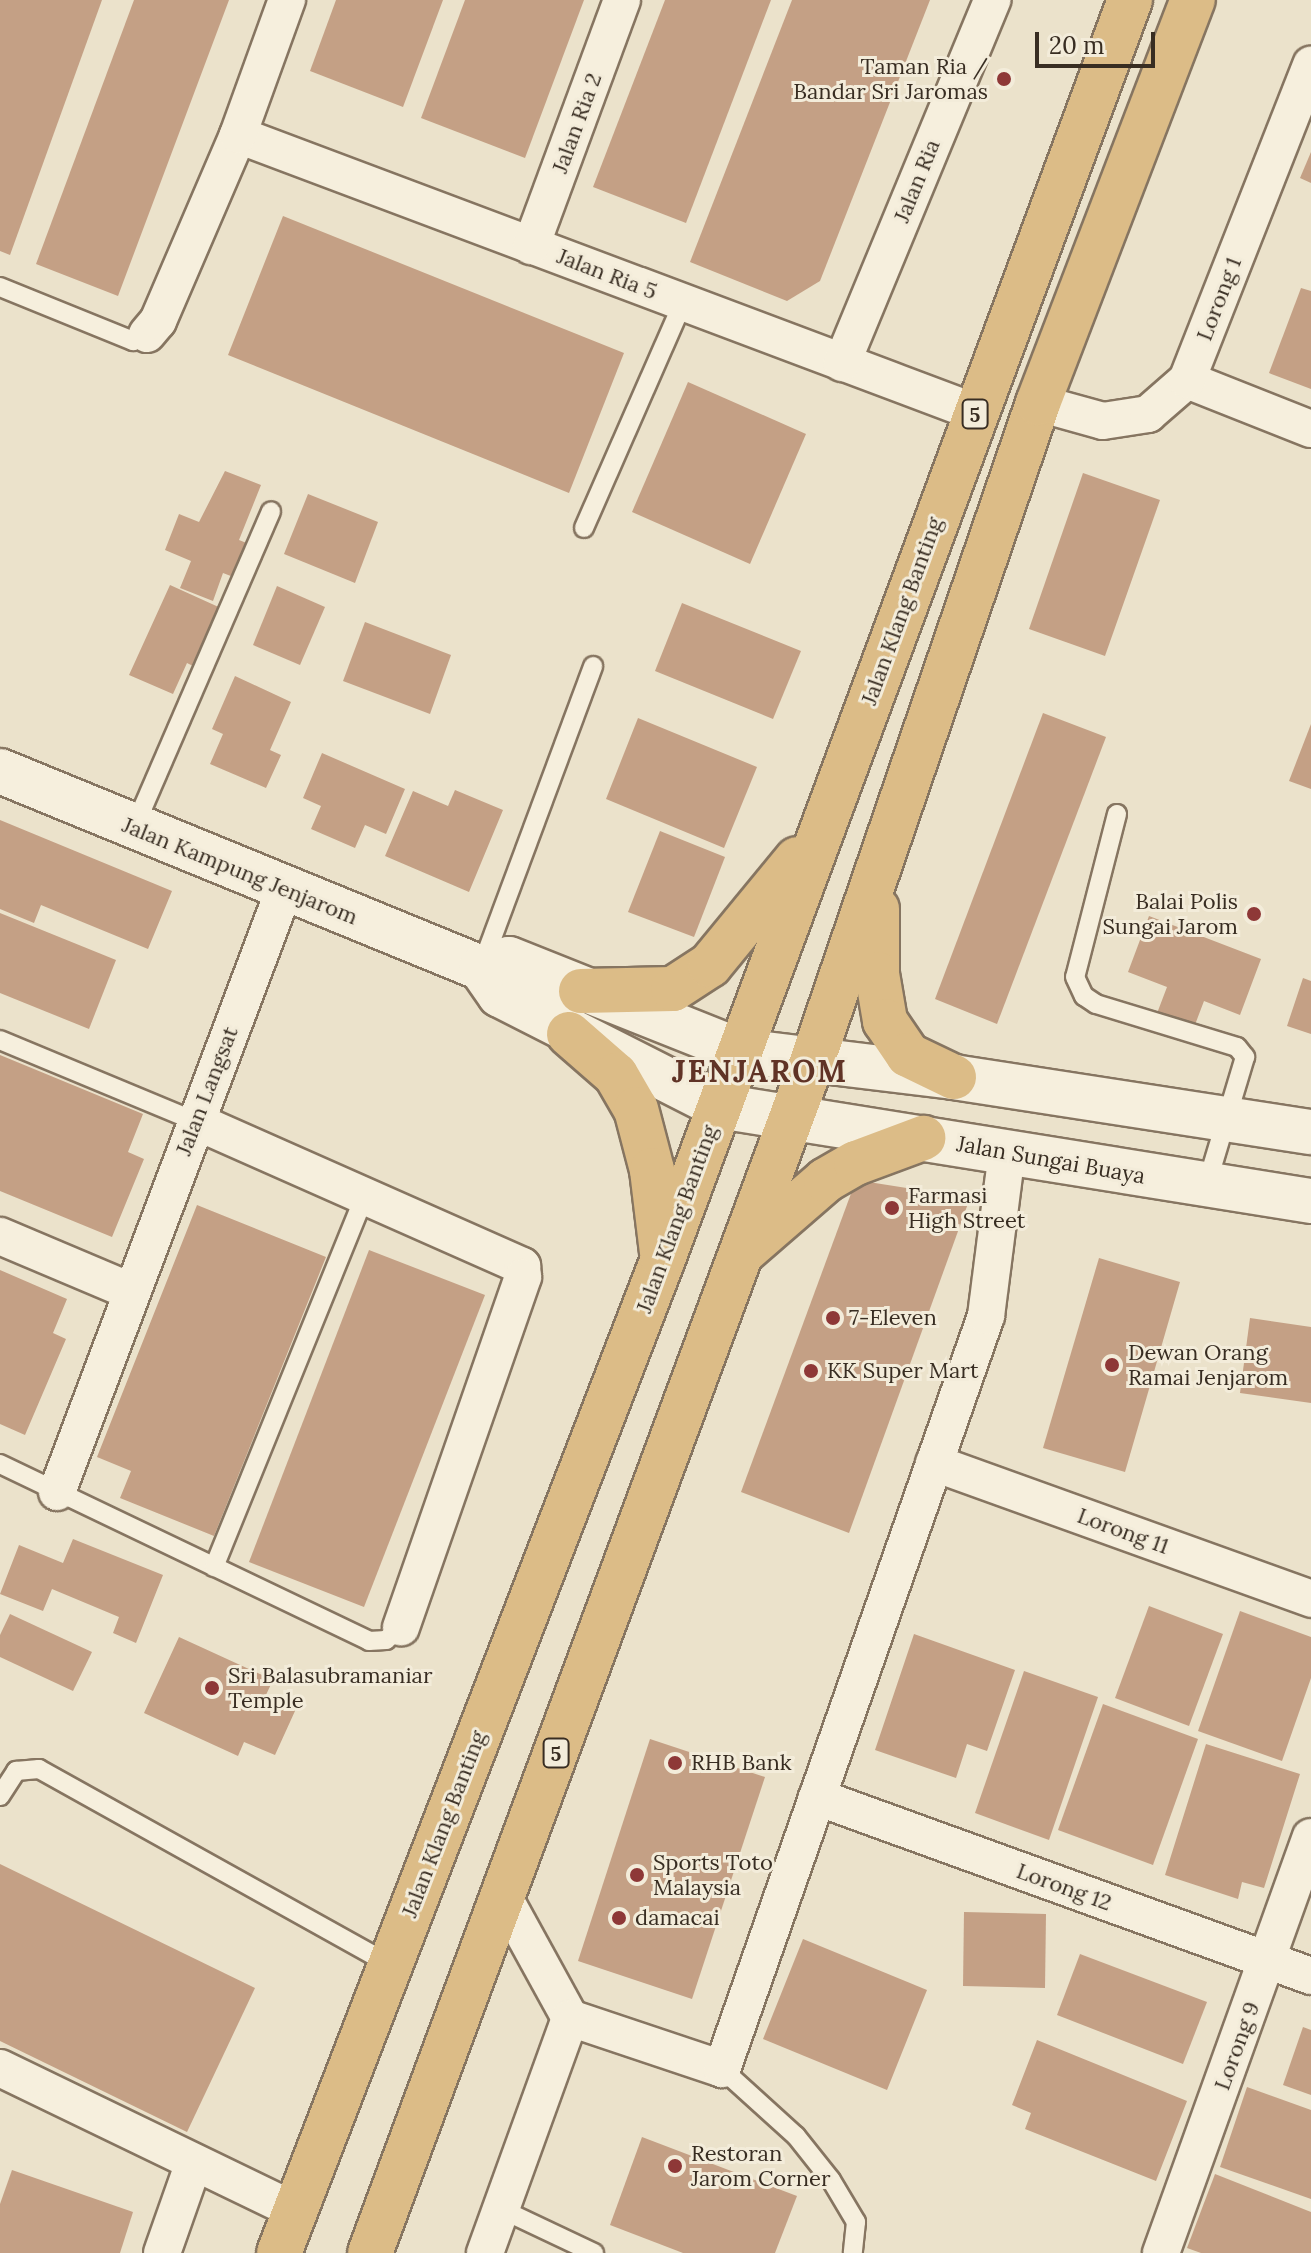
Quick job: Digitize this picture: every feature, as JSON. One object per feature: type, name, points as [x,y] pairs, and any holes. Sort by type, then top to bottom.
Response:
[{"type":"highway","name":"Jalan Klang Banting","points":[[279,2253],[663,1259],[1130,0]]},
{"type":"highway","name":"5","points":[[370,2253],[792,1118],[1038,403],[1193,0]]},
{"type":"highway","points":[[581,991],[673,989],[710,965],[822,829]]},
{"type":"highway","points":[[878,870],[877,974],[885,1021],[908,1055],[954,1077]]},
{"type":"highway","points":[[569,1034],[616,1075],[636,1109],[652,1170],[663,1259]]},
{"type":"highway","points":[[741,1253],[826,1180],[856,1163],[923,1138]]},
{"type":"street","points":[[147,334],[158,321],[238,135],[287,0]]},
{"type":"street","name":"Jalan Ria 2","points":[[531,246],[622,0]]},
{"type":"street","name":"Jalan Ria","points":[[842,363],[992,0]]},
{"type":"street","name":"Lorong 1","points":[[1038,403],[1103,421],[1148,414],[1187,380],[1311,65]]},
{"type":"street","name":"Jalan Ria 5","points":[[238,135],[975,412]]},
{"type":"street","points":[[1187,380],[1311,429]]},
{"type":"street","name":"Jalan Kampung Jenjarom","points":[[0,771],[284,890],[481,968],[500,995],[569,1034],[719,1106],[792,1118]]},
{"type":"street","name":"Jalan Langsat","points":[[57,1492],[130,1291],[284,890]]},
{"type":"street","name":"Jalan Kampung Jenjarom","points":[[481,968],[509,959],[581,991],[740,1051],[812,1062]]},
{"type":"street","points":[[812,1062],[954,1077],[1311,1132]]},
{"type":"street","name":"Jalan Sungai Buaya","points":[[792,1118],[1007,1151],[1207,1187],[1311,1201]]},
{"type":"street","points":[[195,1121],[522,1266],[523,1277],[401,1627]]},
{"type":"street","points":[[503,1896],[570,2018],[722,2069],[986,1316],[1007,1151]]},
{"type":"street","points":[[0,1236],[130,1291]]},
{"type":"street","name":"Lorong 11","points":[[934,1463],[1311,1599]]},
{"type":"street","name":"Lorong 12","points":[[817,1797],[1311,1976]]},
{"type":"street","name":"Lorong 9","points":[[1161,2253],[1311,1837]]},
{"type":"street","points":[[485,2253],[570,2018]]},
{"type":"street","points":[[0,2068],[294,2210]]},
{"type":"street","points":[[162,2253],[194,2162]]},
{"type":"lane","points":[[0,287],[133,341],[147,334]]},
{"type":"lane","points":[[584,528],[683,303]]},
{"type":"lane","points":[[134,828],[271,511]]},
{"type":"lane","points":[[481,968],[593,666]]},
{"type":"lane","points":[[1117,814],[1075,977],[1084,996],[1096,1004],[1237,1047],[1245,1057],[1224,1118],[1207,1187]]},
{"type":"lane","points":[[0,1040],[195,1121]]},
{"type":"lane","points":[[214,1567],[365,1196]]},
{"type":"lane","points":[[0,1464],[369,1641],[386,1640],[401,1627]]},
{"type":"lane","points":[[0,1796],[16,1771],[39,1769],[389,1964]]},
{"type":"lane","points":[[722,2069],[796,2136],[831,2180],[856,2222],[853,2253]]},
{"type":"lane","points":[[501,2209],[594,2253]]},
{"type":"building","points":[[0,0],[102,0],[10,255],[0,251]]},
{"type":"building","points":[[134,0],[229,0],[118,296],[36,264]]},
{"type":"building","points":[[336,0],[443,0],[403,107],[310,71]]},
{"type":"building","points":[[465,0],[584,0],[525,158],[421,118]]},
{"type":"building","points":[[665,0],[771,0],[686,223],[593,187]]},
{"type":"building","points":[[792,0],[930,0],[820,281],[787,301],[690,262]]},
{"type":"building","points":[[1311,152],[1311,183],[1300,178]]},
{"type":"building","points":[[283,216],[624,353],[569,493],[228,355]]},
{"type":"building","points":[[1301,288],[1311,291],[1311,389],[1269,373]]},
{"type":"building","points":[[688,382],[806,434],[750,564],[632,512]]},
{"type":"building","points":[[225,471],[261,485],[239,540],[249,544],[236,578],[223,573],[213,601],[180,588],[191,561],[165,550],[179,514],[199,522]]},
{"type":"building","points":[[1083,473],[1160,500],[1105,656],[1029,629]]},
{"type":"building","points":[[308,494],[378,522],[355,583],[284,554]]},
{"type":"building","points":[[170,585],[223,609],[197,668],[187,663],[173,694],[129,675]]},
{"type":"building","points":[[277,586],[325,607],[300,665],[253,645]]},
{"type":"building","points":[[682,603],[801,651],[773,719],[655,671]]},
{"type":"building","points":[[365,622],[451,655],[430,714],[343,681]]},
{"type":"building","points":[[235,676],[291,702],[270,750],[281,755],[266,788],[210,764],[223,734],[212,729]]},
{"type":"building","points":[[1043,713],[1106,737],[997,1024],[935,999]]},
{"type":"building","points":[[638,718],[757,767],[724,848],[606,799]]},
{"type":"building","points":[[1311,724],[1311,789],[1289,781]]},
{"type":"building","points":[[322,753],[405,789],[386,834],[365,825],[355,848],[311,829],[321,806],[303,798]]},
{"type":"building","points":[[455,790],[503,810],[469,892],[385,856],[413,791],[448,806]]},
{"type":"building","points":[[0,820],[172,891],[148,949],[41,905],[34,923],[0,909]]},
{"type":"building","points":[[660,831],[725,857],[694,937],[628,912]]},
{"type":"building","points":[[0,913],[116,960],[89,1029],[0,993]]},
{"type":"building","points":[[1149,916],[1261,959],[1240,1015],[1204,1001],[1193,1030],[1156,1016],[1167,987],[1128,972]]},
{"type":"building","points":[[1303,978],[1311,981],[1311,1034],[1287,1026]]},
{"type":"building","points":[[0,1055],[143,1114],[128,1152],[144,1159],[112,1237],[0,1191]]},
{"type":"building","points":[[856,1180],[970,1198],[849,1533],[741,1492]]},
{"type":"building","points":[[197,1205],[326,1257],[214,1536],[120,1498],[131,1471],[97,1457]]},
{"type":"building","points":[[369,1250],[485,1295],[364,1607],[249,1562]]},
{"type":"building","name":"Dewan Orang Ramai Jenjarom","points":[[1099,1258],[1180,1282],[1125,1472],[1043,1448]]},
{"type":"building","points":[[0,1270],[67,1299],[53,1333],[66,1339],[25,1435],[0,1424]]},
{"type":"building","points":[[1250,1318],[1311,1327],[1311,1403],[1240,1393]]},
{"type":"building","points":[[73,1539],[163,1575],[136,1643],[113,1633],[119,1617],[52,1589],[43,1611],[0,1594],[19,1545],[63,1563]]},
{"type":"building","points":[[1149,1606],[1223,1634],[1189,1726],[1115,1698]]},
{"type":"building","points":[[1240,1611],[1311,1637],[1311,1678],[1282,1761],[1198,1731]]},
{"type":"building","points":[[10,1614],[92,1652],[73,1691],[0,1657],[0,1635]]},
{"type":"building","points":[[914,1634],[1015,1670],[987,1751],[967,1744],[956,1778],[875,1750]]},
{"type":"building","name":"Sri Balasubramaniar Temple","points":[[179,1637],[273,1680],[265,1697],[295,1711],[275,1755],[244,1742],[238,1756],[144,1713]]},
{"type":"building","points":[[1024,1671],[1098,1697],[1049,1840],[975,1813]]},
{"type":"building","points":[[1103,1704],[1198,1739],[1153,1865],[1058,1830]]},
{"type":"building","points":[[650,1739],[765,1777],[692,1999],[578,1961]]},
{"type":"building","points":[[1206,1744],[1300,1774],[1264,1888],[1242,1882],[1238,1899],[1165,1875]]},
{"type":"building","points":[[0,1864],[255,1988],[187,2132],[0,2041]]},
{"type":"building","points":[[964,1912],[1046,1914],[1045,1988],[963,1986]]},
{"type":"building","points":[[803,1939],[927,1990],[887,2090],[763,2039]]},
{"type":"building","points":[[1080,1954],[1207,2002],[1183,2064],[1057,2015]]},
{"type":"building","points":[[1303,2027],[1311,2030],[1311,2095],[1283,2085]]},
{"type":"building","points":[[1037,2040],[1187,2101],[1156,2181],[1025,2129],[1031,2113],[1012,2105]]},
{"type":"building","points":[[1247,2087],[1311,2110],[1311,2199],[1220,2167]]},
{"type":"building","name":"Restoran Jarom Corner","points":[[642,2137],[797,2196],[775,2253],[683,2253],[610,2225]]},
{"type":"building","points":[[12,2170],[133,2212],[120,2253],[0,2253],[0,2204]]},
{"type":"building","points":[[1215,2174],[1311,2212],[1311,2253],[1201,2253],[1187,2248]]},
{"type":"place","name":"Taman Ria / Bandar Sri Jaromas","points":[[1004,79]]},
{"type":"place","name":"Balai Polis Sungai Jarom","points":[[1254,914]]},
{"type":"place","name":"Farmasi High Street","points":[[892,1208]]},
{"type":"place","name":"7-Eleven","points":[[833,1318]]},
{"type":"place","name":"Dewan Orang Ramai Jenjarom","points":[[1112,1365]]},
{"type":"place","name":"KK Super Mart","points":[[811,1371]]},
{"type":"place","name":"Sri Balasubramaniar Temple","points":[[212,1688]]},
{"type":"place","name":"RHB Bank","points":[[675,1763]]},
{"type":"place","name":"Sports Toto Malaysia","points":[[637,1875]]},
{"type":"place","name":"damacai","points":[[619,1918]]},
{"type":"place","name":"Restoran Jarom Corner","points":[[675,2166]]},
{"type":"district","name":"JENJAROM","points":[[760,1071]]}]
